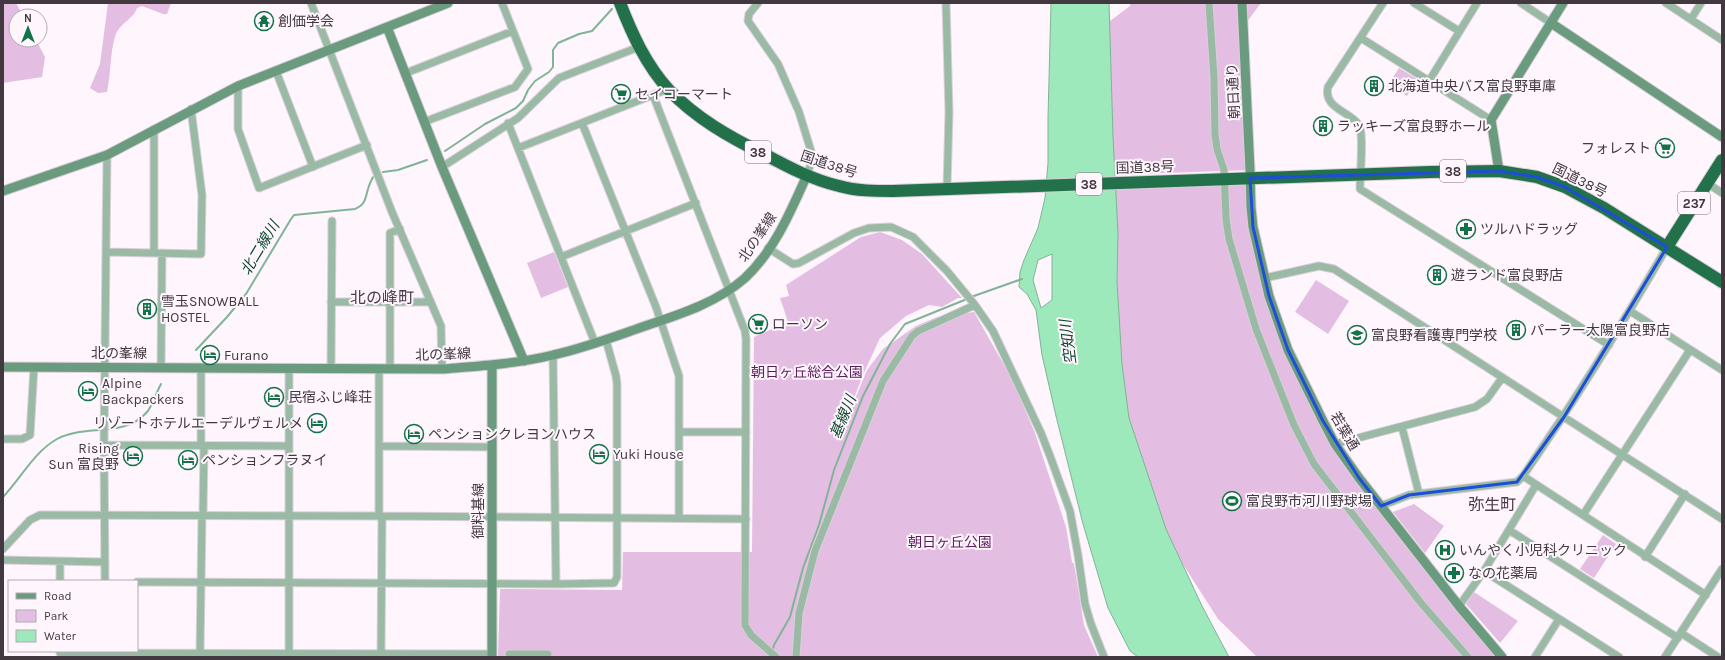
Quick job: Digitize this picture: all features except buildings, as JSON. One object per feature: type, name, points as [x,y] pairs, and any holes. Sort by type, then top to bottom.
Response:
[{"type":"highway","name":"国道38号","points":[[620,3],[639,47],[648,62],[668,89],[684,104],[717,129],[772,159],[807,175],[839,187],[857,190],[893,191],[947,188],[1499,171],[1537,177],[1565,187],[1604,208],[1722,282]]},
{"type":"highway","name":"237","points":[[1667,247],[1722,160]]},
{"type":"street","points":[[312,3],[400,229],[441,326],[442,369]]},
{"type":"street","points":[[3,191],[107,155],[238,86],[448,3]]},
{"type":"street","points":[[424,122],[515,87],[528,69],[502,3]]},
{"type":"street","points":[[758,3],[749,14],[748,21],[778,64],[799,112],[811,151],[812,160],[807,175]]},
{"type":"street","points":[[946,3],[949,112],[947,188]]},
{"type":"street","points":[[1209,3],[1214,71],[1216,149],[1224,170],[1222,179],[1229,240],[1256,329],[1294,425],[1314,464],[1421,603],[1468,657]]},
{"type":"street","name":"朝日通り","points":[[1242,3],[1250,178]]},
{"type":"street","points":[[1383,3],[1328,87],[1327,92],[1328,100],[1354,119],[1360,126],[1362,136],[1360,189],[1609,345]]},
{"type":"street","points":[[1414,3],[1459,31]]},
{"type":"street","points":[[1429,81],[1476,3]]},
{"type":"street","points":[[1520,3],[1551,22],[1722,137]]},
{"type":"street","points":[[1499,171],[1491,120],[1563,3]]},
{"type":"street","points":[[1666,3],[1722,40]]},
{"type":"street","points":[[1691,19],[1702,3]]},
{"type":"street","points":[[387,27],[442,167],[524,361]]},
{"type":"street","points":[[406,73],[513,31]]},
{"type":"street","points":[[1361,38],[1491,120]]},
{"type":"street","points":[[442,167],[508,123],[518,118],[560,78],[639,47]]},
{"type":"street","points":[[276,71],[313,167]]},
{"type":"street","points":[[238,86],[238,129],[259,188],[367,145]]},
{"type":"street","points":[[518,148],[668,89]]},
{"type":"street","points":[[653,95],[730,289],[742,321],[746,338],[746,625],[751,635],[776,657]]},
{"type":"street","points":[[106,252],[201,254],[202,195],[191,110]]},
{"type":"street","points":[[508,123],[595,343]]},
{"type":"street","points":[[582,123],[626,231],[679,376],[679,518]]},
{"type":"street","points":[[154,129],[154,253]]},
{"type":"street","points":[[105,580],[104,436],[107,155]]},
{"type":"street","name":"北の峯線","points":[[3,367],[442,369],[492,366],[553,355],[606,340],[660,321],[704,304],[730,289],[752,271],[768,248],[784,224],[807,175]]},
{"type":"street","name":"若葉通","points":[[1250,178],[1253,227],[1265,278],[1278,323],[1288,350],[1310,399],[1335,444],[1359,478],[1382,506],[1399,531],[1502,657]]},
{"type":"street","points":[[1707,183],[1722,193]]},
{"type":"street","points":[[561,257],[696,203]]},
{"type":"street","points":[[331,369],[332,221]]},
{"type":"street","points":[[768,248],[793,264],[799,263],[854,233],[869,228],[890,227],[913,237],[947,271],[975,305],[993,331],[1046,445],[1070,511],[1085,604],[1104,657]]},
{"type":"street","points":[[390,369],[390,233],[400,229]]},
{"type":"street","points":[[1382,506],[1409,495],[1517,482],[1523,476],[1564,417],[1630,311],[1667,247]]},
{"type":"street","points":[[161,368],[162,253]]},
{"type":"street","points":[[1265,278],[1319,266],[1334,269],[1722,519]]},
{"type":"street","points":[[331,302],[431,302]]},
{"type":"street","points":[[796,657],[799,612],[815,551],[883,381],[912,336],[918,331],[975,305]]},
{"type":"street","points":[[1630,311],[1722,370]]},
{"type":"street","points":[[138,582],[381,584],[614,583],[617,577],[617,384],[606,340]]},
{"type":"street","points":[[1584,515],[1690,350]]},
{"type":"street","points":[[553,355],[556,584]]},
{"type":"street","name":"御料基線","points":[[492,366],[492,655]]},
{"type":"street","points":[[3,439],[22,439],[30,435],[34,367]]},
{"type":"street","points":[[200,653],[202,516],[201,368]]},
{"type":"street","points":[[289,368],[289,653]]},
{"type":"street","points":[[379,369],[381,655]]},
{"type":"street","points":[[1335,444],[1475,407],[1488,399],[1502,378]]},
{"type":"street","points":[[1402,427],[1419,494]]},
{"type":"street","points":[[680,432],[746,432]]},
{"type":"street","points":[[104,445],[289,446]]},
{"type":"street","points":[[379,446],[492,447]]},
{"type":"street","points":[[1523,476],[1584,515],[1645,557],[1706,595]]},
{"type":"street","points":[[1459,606],[1484,571],[1536,485]]},
{"type":"street","points":[[1645,557],[1685,494]]},
{"type":"street","points":[[3,549],[35,517],[40,515],[746,519]]},
{"type":"street","points":[[1509,530],[1679,636],[1718,657]]},
{"type":"street","points":[[3,560],[105,562]]},
{"type":"street","points":[[60,562],[60,580]]},
{"type":"street","points":[[1665,657],[1722,569]]},
{"type":"street","points":[[1484,571],[1619,657]]},
{"type":"street","points":[[1535,657],[1559,619]]},
{"type":"street","points":[[60,652],[105,652],[156,655],[200,653],[289,653],[492,655]]},
{"type":"street","points":[[509,654],[548,654]]},
{"type":"highlighted area","points":[[1499,171],[1537,177],[1565,187],[1667,247],[1564,417],[1517,482],[1409,495],[1381,506],[1359,478],[1323,421],[1288,350],[1269,296],[1253,227],[1250,178]]},
{"type":"green space","points":[[3,3],[16,3],[19,8],[8,8],[8,48],[40,48],[45,57],[42,77],[3,83]]},
{"type":"green space","points":[[108,3],[171,3],[167,14],[163,14],[142,6],[137,8],[133,15],[119,29],[113,43],[107,92],[98,93],[90,88],[100,64]]},
{"type":"green space","points":[[1130,3],[1261,3],[1243,27],[1250,170],[1108,175],[1106,24],[1130,6]]},
{"type":"green space","points":[[1399,68],[1417,79],[1407,96],[1388,85]]},
{"type":"green space","points":[[1250,184],[1251,207],[1278,323],[1335,444],[1502,657],[1257,657],[1218,619],[1161,530],[1118,391],[1109,188]]},
{"type":"green space","points":[[880,232],[902,240],[922,254],[962,298],[958,298],[942,307],[929,305],[906,316],[880,338],[862,377],[840,435],[867,370],[883,349],[916,326],[937,317],[974,312],[1012,379],[1035,433],[1066,527],[1084,625],[1098,657],[498,657],[500,589],[622,590],[623,552],[752,552],[754,337],[788,322],[780,298],[789,296],[786,285],[861,237]]},
{"type":"green space","points":[[554,252],[568,287],[541,298],[527,263]]},
{"type":"green space","points":[[1316,280],[1349,301],[1328,334],[1295,312]]},
{"type":"green space","points":[[1414,504],[1444,526],[1425,553],[1393,512]]},
{"type":"green space","points":[[1603,535],[1616,544],[1594,578],[1580,569]]},
{"type":"green space","points":[[1474,592],[1518,621],[1500,643],[1466,604]]},
{"type":"water","name":"空知川","points":[[1051,3],[1109,3],[1113,136],[1118,233],[1117,282],[1122,364],[1129,418],[1166,529],[1202,606],[1229,657],[1138,657],[1130,651],[1108,608],[1083,524],[1056,416],[1042,355],[1036,310],[1027,294],[1019,287],[1020,272],[1038,228],[1045,198],[1048,163]],"holes":[[[1052,254],[1052,300],[1041,308],[1033,280],[1038,260]]]},
{"type":"waterway","name":"北二線川","points":[[445,151],[485,124],[516,108],[523,101],[528,90],[535,81],[549,72],[553,67],[553,50],[558,43],[579,34],[592,31],[612,9]]},
{"type":"waterway","name":"北二線川","points":[[383,172],[398,170],[427,160]]},
{"type":"waterway","name":"北二線川","points":[[196,350],[246,294],[294,215],[355,209],[364,201],[373,177]]},
{"type":"waterway","name":"基線川","points":[[971,297],[1022,279]]},
{"type":"waterway","name":"基線川","points":[[771,657],[774,645],[790,617],[803,568],[819,525],[834,470],[863,396],[890,344],[905,324],[967,299]]},
{"type":"waterway","name":"北二線川","points":[[3,497],[41,451],[49,444],[57,439],[79,432],[116,428],[138,420],[149,409],[161,384]]},
{"type":"place","name":"創価学会","points":[[264,21]]},
{"type":"place","name":"北海道中央バス富良野車庫","points":[[1374,86]]},
{"type":"place","name":"セイコーマート","points":[[621,94]]},
{"type":"place","name":"ラッキーズ富良野ホール","points":[[1323,126]]},
{"type":"place","name":"フォレスト","points":[[1665,148]]},
{"type":"place","name":"ツルハドラッグ","points":[[1466,229]]},
{"type":"place","name":"遊ランド富良野店","points":[[1437,275]]},
{"type":"place","name":"雪玉SNOWBALL HOSTEL","points":[[147,309]]},
{"type":"place","name":"ローソン","points":[[758,324]]},
{"type":"place","name":"パーラー太陽富良野店","points":[[1516,330]]},
{"type":"place","name":"富良野看護専門学校","points":[[1357,335]]},
{"type":"place","name":"Furano","points":[[210,355]]},
{"type":"place","name":"Alpine Backpackers","points":[[88,391]]},
{"type":"place","name":"民宿ふじ峰荘","points":[[274,397]]},
{"type":"place","name":"リゾートホテルエーデルヴェルメ","points":[[317,423]]},
{"type":"place","name":"ペンションクレヨンハウス","points":[[414,434]]},
{"type":"place","name":"Yuki House","points":[[599,454]]},
{"type":"place","name":"Rising Sun 富良野","points":[[133,456]]},
{"type":"place","name":"ペンションフラヌイ","points":[[188,460]]},
{"type":"place","name":"富良野市河川野球場","points":[[1232,501]]},
{"type":"place","name":"いんやく小児科クリニック","points":[[1445,550]]},
{"type":"place","name":"なの花薬局","points":[[1454,573]]},
{"type":"district","name":"北の峰町","points":[[382,297]]},
{"type":"district","name":"弥生町","points":[[1492,504]]},
{"type":"park label","name":"朝日ヶ丘総合公園","points":[[807,372]]},
{"type":"park label","name":"朝日ヶ丘公園","points":[[950,542]]}]
